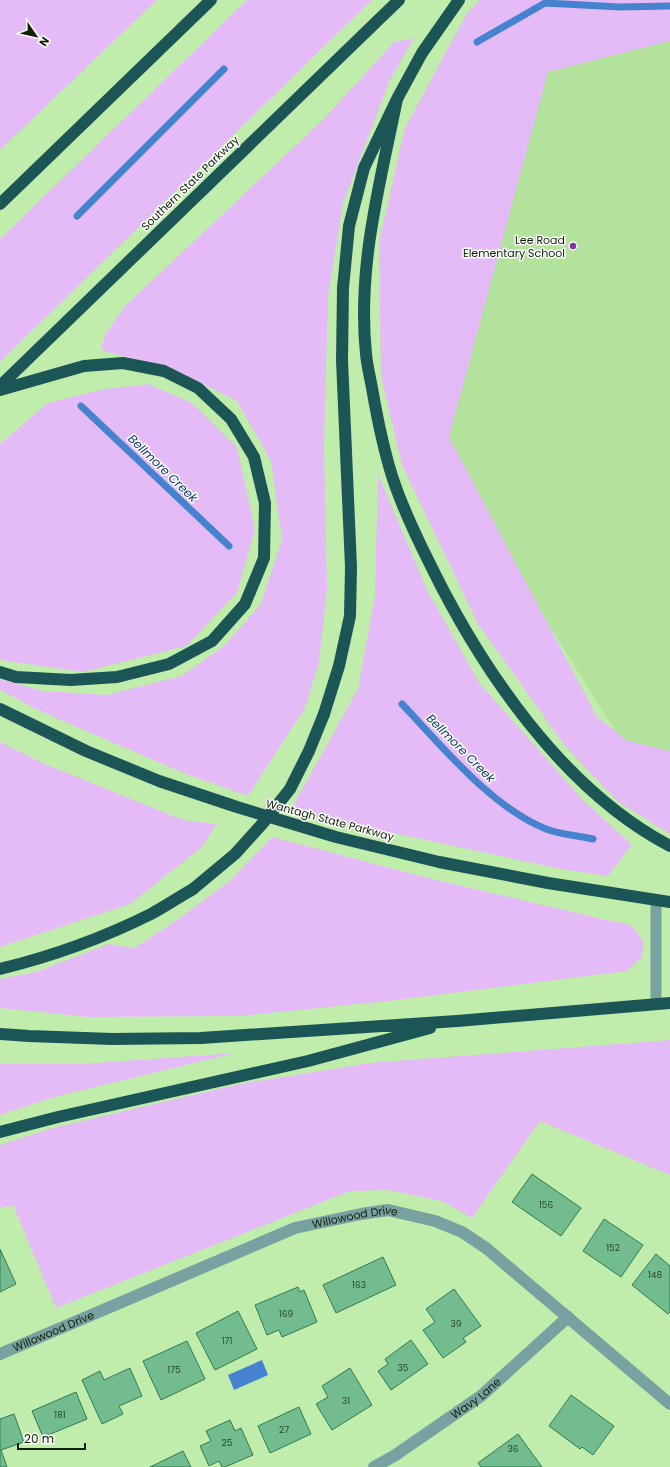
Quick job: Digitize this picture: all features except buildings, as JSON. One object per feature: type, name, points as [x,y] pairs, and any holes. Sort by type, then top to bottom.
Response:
[{"type":"highway","points":[[2,201],[211,0]]},
{"type":"highway","name":"Southern State Parkway","points":[[0,386],[399,0]]},
{"type":"highway","points":[[0,969],[38,960],[99,938],[153,913],[193,888],[235,854],[263,823],[290,789],[310,751],[340,666],[350,616],[351,567],[342,360],[343,288],[349,226],[364,168],[397,99],[422,53],[459,0]]},
{"type":"highway","points":[[397,99],[370,231],[364,292],[366,354],[377,415],[392,476],[417,538],[448,601],[480,656],[519,710],[561,760],[590,789],[622,816],[670,846]]},
{"type":"highway","points":[[0,390],[84,366],[123,363],[164,371],[198,388],[230,419],[254,458],[265,503],[264,558],[245,604],[212,641],[169,664],[117,677],[71,680],[16,677],[0,672]]},
{"type":"highway","name":"Wantagh State Parkway","points":[[0,709],[86,751],[159,781],[237,807],[336,837],[439,862],[670,902]]},
{"type":"highway","points":[[0,1034],[112,1039],[201,1038],[457,1021],[670,1003]]},
{"type":"highway","points":[[0,1132],[58,1116],[308,1061],[457,1021]]},
{"type":"street","name":"Willowood Drive","points":[[0,1354],[295,1228],[361,1214],[388,1210],[435,1221],[462,1232],[486,1248],[670,1404]]},
{"type":"street","name":"Wavy Lane","points":[[374,1467],[394,1456],[481,1396],[568,1317]]},
{"type":"lane","points":[[656,900],[656,1003]]},
{"type":"shaded area","points":[[0,0],[157,0],[0,150]]},
{"type":"shaded area","points":[[247,0],[372,0],[0,362],[0,239]]},
{"type":"shaded area","points":[[480,0],[670,0],[670,41],[548,72],[449,437],[597,717],[628,741],[670,751],[670,834],[617,801],[565,746],[478,624],[402,465],[381,376],[379,242],[405,128],[466,15]]},
{"type":"shaded area","name":"Lee Road Elementary School","points":[[670,0],[670,792],[658,800],[429,432],[523,60]]},
{"type":"shaded area","points":[[414,38],[390,80],[343,203],[328,297],[324,446],[327,590],[319,662],[305,708],[248,796],[181,772],[38,710],[0,690],[0,679],[43,691],[107,695],[182,676],[225,645],[261,604],[282,539],[271,461],[237,401],[171,368],[107,352],[101,348],[106,333],[125,306],[322,121],[394,42]]},
{"type":"shaded area","points":[[148,384],[192,403],[237,447],[255,529],[237,593],[186,646],[83,672],[0,660],[0,444],[48,403],[105,389]]},
{"type":"shaded area","points":[[378,474],[427,590],[480,684],[582,799],[632,845],[608,876],[561,869],[290,811],[358,689],[375,595]]},
{"type":"shaded area","points":[[0,742],[45,764],[183,820],[217,824],[202,847],[130,904],[0,947]]},
{"type":"shaded area","points":[[272,837],[436,880],[624,923],[635,929],[644,944],[641,958],[627,971],[389,1001],[238,1016],[88,1017],[0,1008],[0,979],[36,972],[109,944],[134,948],[180,918],[231,880]]},
{"type":"shaded area","points":[[670,1040],[670,1175],[540,1121],[472,1218],[442,1201],[387,1190],[350,1191],[56,1308],[13,1205],[0,1208],[0,1145],[53,1128],[240,1084],[369,1063]]},
{"type":"shaded area","points":[[236,1053],[54,1097],[0,1115],[0,1064],[81,1064]]},
{"type":"water","points":[[262,1360],[268,1375],[234,1390],[228,1375]]},
{"type":"waterway","points":[[477,42],[545,3],[620,7],[670,6]]},
{"type":"waterway","points":[[77,216],[224,69]]},
{"type":"waterway","name":"Bellmore Creek","points":[[81,406],[229,546]]},
{"type":"waterway","name":"Bellmore Creek","points":[[402,704],[468,774],[506,806],[526,819],[551,831],[593,839]]},
{"type":"place","name":"Lee Road Elementary School","points":[[573,246]]}]
